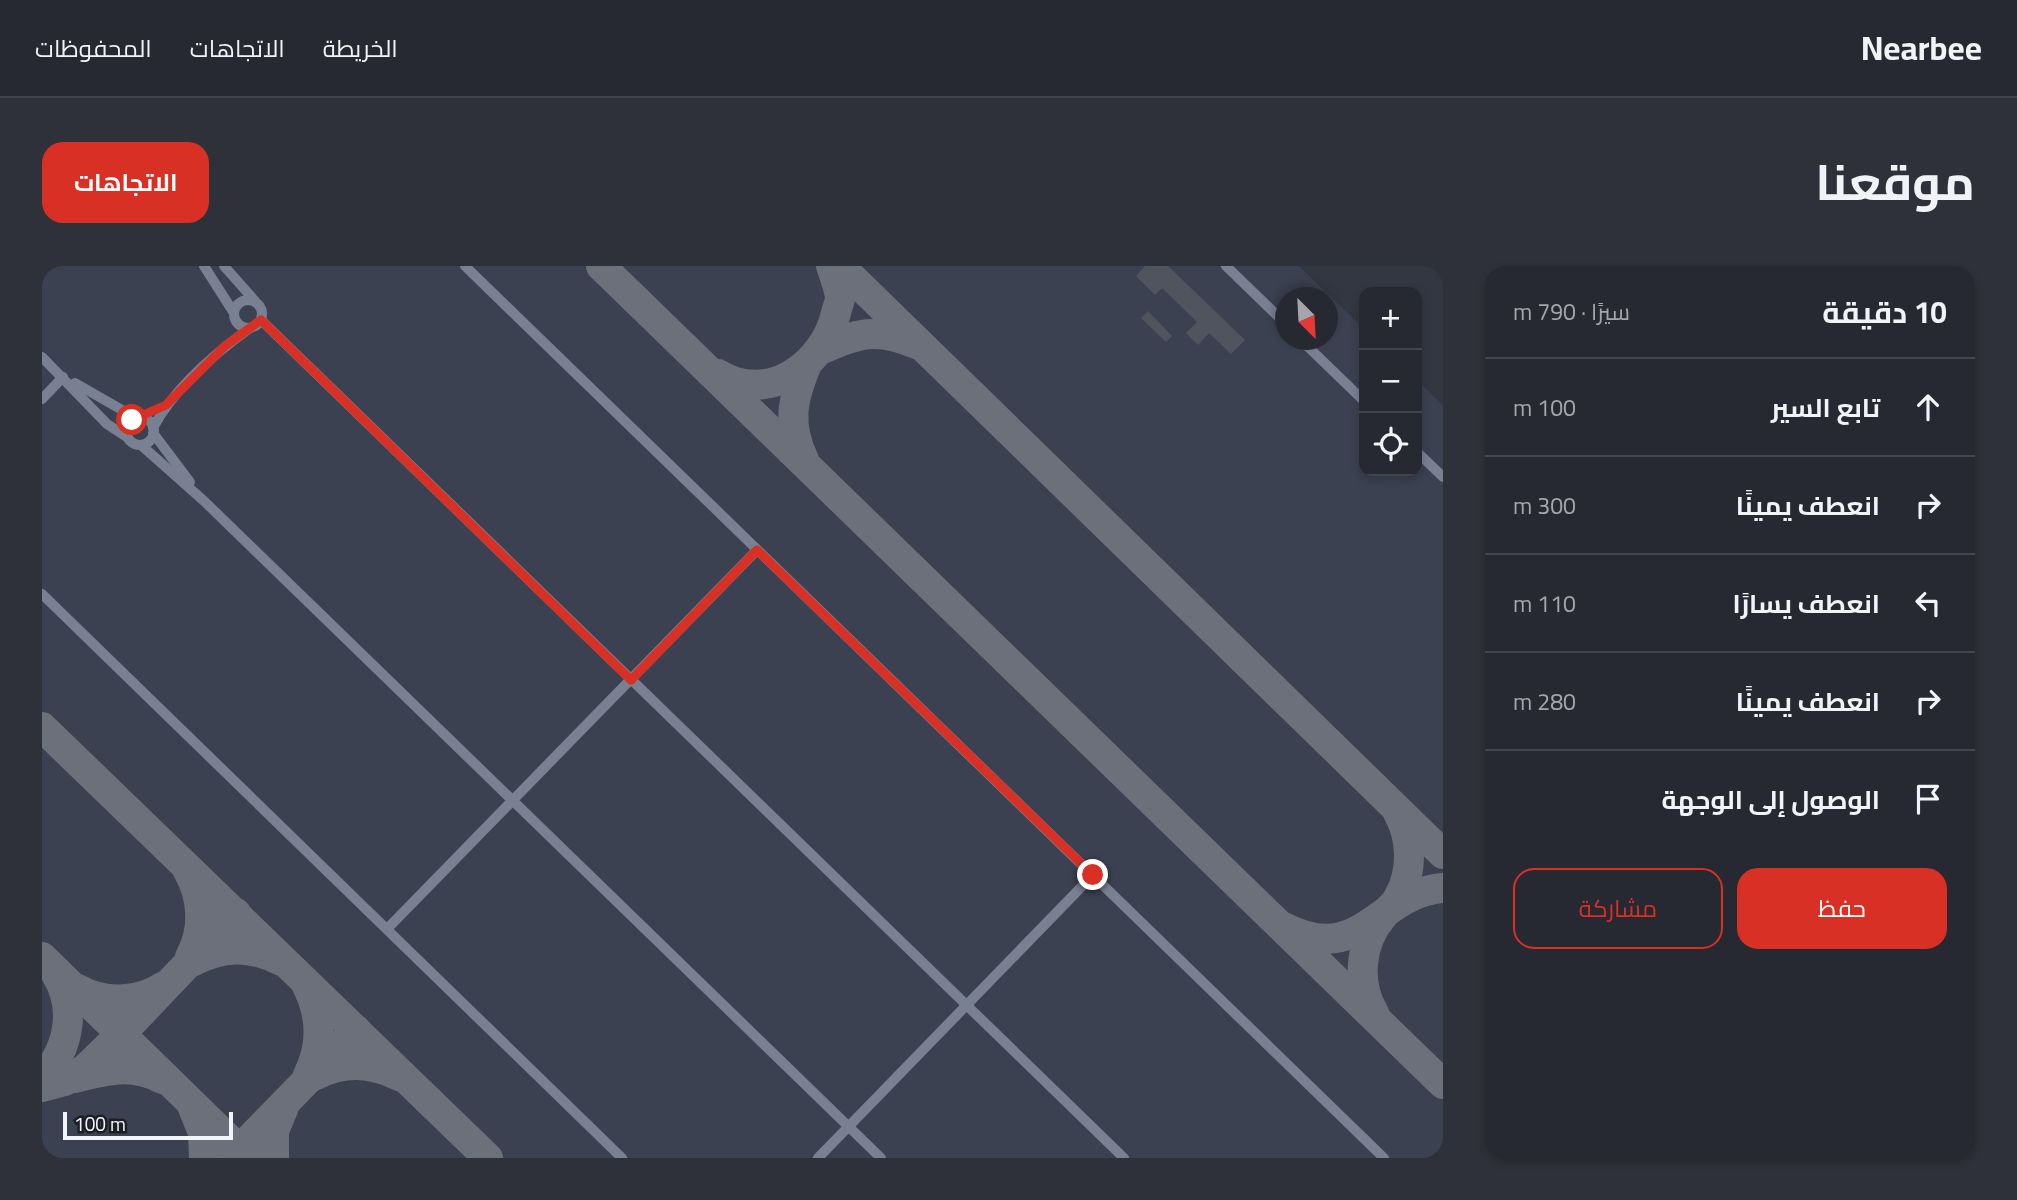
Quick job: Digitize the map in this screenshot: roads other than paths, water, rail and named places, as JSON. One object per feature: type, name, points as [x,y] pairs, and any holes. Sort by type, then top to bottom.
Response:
[{"type":"lane","points":[[204,266],[240,326],[250,328]]},
{"type":"lane","points":[[141,445],[149,441],[166,405],[225,346],[261,320],[262,311],[257,303],[223,266]]},
{"type":"lane","points":[[465,266],[1384,1158]]},
{"type":"lane","points":[[1226,266],[1275,313]]},
{"type":"lane","points":[[225,346],[235,308],[243,301],[257,303]]},
{"type":"lane","points":[[261,320],[1124,1158]]},
{"type":"lane","points":[[1311,350],[1359,396]]},
{"type":"lane","points":[[42,357],[107,424],[135,444],[141,445],[204,501],[881,1158]]},
{"type":"lane","points":[[42,399],[63,377]]},
{"type":"lane","points":[[63,377],[149,421],[204,501]]},
{"type":"lane","points":[[127,438],[128,424],[166,405]]},
{"type":"lane","points":[[1422,457],[1443,477]]},
{"type":"lane","points":[[387,929],[757,550]]},
{"type":"lane","points":[[42,594],[622,1158]]},
{"type":"lane","points":[[818,1158],[1093,875]]}]
